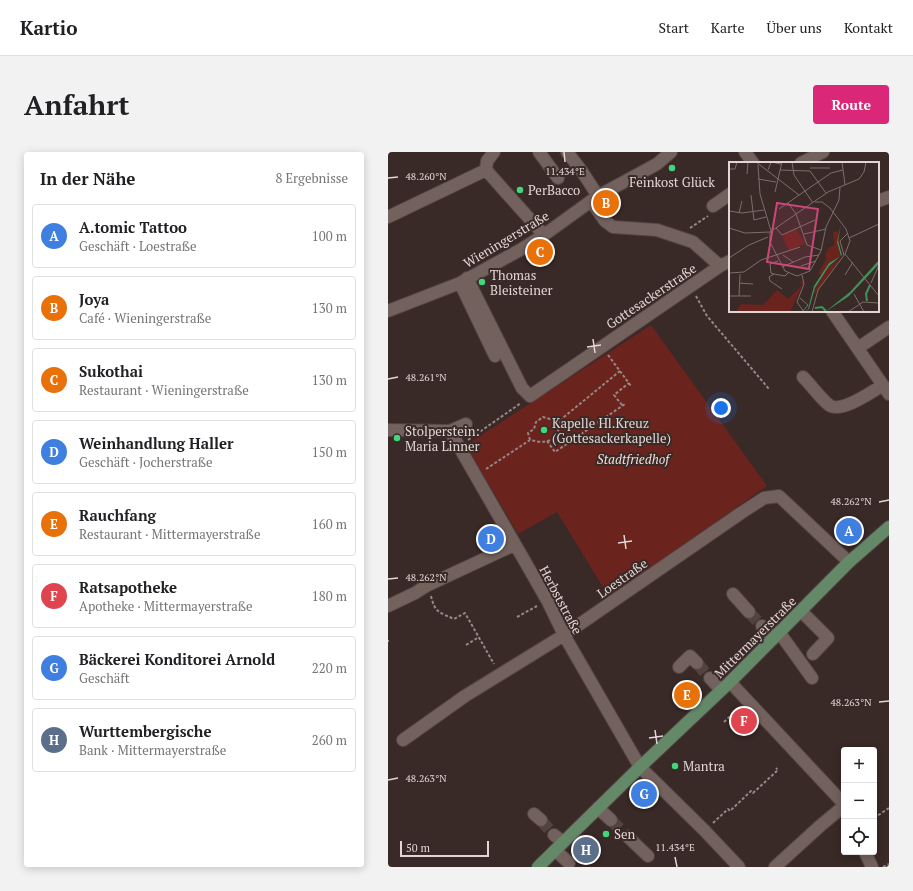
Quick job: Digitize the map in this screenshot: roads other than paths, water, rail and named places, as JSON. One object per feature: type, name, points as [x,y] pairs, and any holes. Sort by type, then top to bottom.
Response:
[{"type":"main road","name":"Mittermayerstraße","points":[[538,867],[557,842],[598,808],[726,686],[850,562],[889,527]]},
{"type":"street","points":[[539,152],[558,178]]},
{"type":"street","points":[[567,152],[581,170],[605,221],[613,227],[657,230],[694,242],[725,264]]},
{"type":"street","name":"Wieningerstraße","points":[[388,310],[464,280],[544,235],[594,198],[657,164],[671,152]]},
{"type":"street","points":[[745,152],[752,162]]},
{"type":"street","points":[[803,162],[823,152]]},
{"type":"street","points":[[491,153],[487,161],[486,170],[544,235]]},
{"type":"street","points":[[388,217],[486,170]]},
{"type":"street","points":[[713,206],[729,195]]},
{"type":"street","points":[[879,201],[889,197]]},
{"type":"street","name":"Gottesackerstraße","points":[[464,280],[522,388],[530,396],[690,286],[725,264]]},
{"type":"street","points":[[464,280],[486,338],[495,356]]},
{"type":"street","points":[[803,377],[830,406],[837,408],[886,389],[833,312]]},
{"type":"street","points":[[858,348],[889,328]]},
{"type":"street","points":[[388,430],[450,432],[466,424]]},
{"type":"street","name":"Herbststraße","points":[[450,432],[640,767],[739,867]]},
{"type":"street","name":"Loestraße","points":[[403,740],[465,696],[564,635],[764,498],[779,496],[850,562]]},
{"type":"street","points":[[388,606],[514,544]]},
{"type":"street","points":[[733,594],[749,612]]},
{"type":"street","points":[[801,611],[828,638],[813,654]]},
{"type":"street","points":[[762,626],[777,635],[812,678]]},
{"type":"street","points":[[679,667],[690,656],[697,663]]},
{"type":"street","points":[[710,678],[726,686],[747,700],[841,802]]},
{"type":"street","points":[[598,808],[611,820]]},
{"type":"street","points":[[775,867],[841,808]]},
{"type":"street","points":[[628,837],[648,856]]},
{"type":"street","points":[[557,842],[569,862]]},
{"type":"street","points":[[866,855],[872,867]]},
{"type":"tunnel","points":[[749,612],[762,626]]},
{"type":"tunnel","points":[[697,663],[710,678]]},
{"type":"tunnel","points":[[541,820],[554,835]]},
{"type":"tunnel","points":[[611,820],[628,837]]},
{"type":"place","name":"Feinkost Glück","points":[[672,168]]},
{"type":"place","name":"PerBacco","points":[[520,190]]},
{"type":"place","name":"Joya","points":[[606,203]]},
{"type":"place","name":"Sukothai","points":[[540,252]]},
{"type":"place","name":"Thomas Bleisteiner","points":[[482,282]]},
{"type":"place","name":"Kapelle Hl.Kreuz (Gottesackerkapelle)","points":[[544,430]]},
{"type":"place","name":"Stolperstein: Maria Linner","points":[[397,438]]},
{"type":"place","name":"A.tomic Tattoo","points":[[849,531]]},
{"type":"place","name":"Weinhandlung Haller","points":[[491,539]]},
{"type":"place","name":"Rauchfang","points":[[687,695]]},
{"type":"place","name":"Ratsapotheke","points":[[744,721]]},
{"type":"place","name":"Mantra","points":[[675,766]]},
{"type":"place","name":"Bäckerei Konditorei Arnold","points":[[644,794]]},
{"type":"place","name":"Sen","points":[[606,834]]},
{"type":"place","name":"Wurttembergische","points":[[586,850]]},
{"type":"park label","name":"Stadtfriedhof","points":[[633,459]]}]
